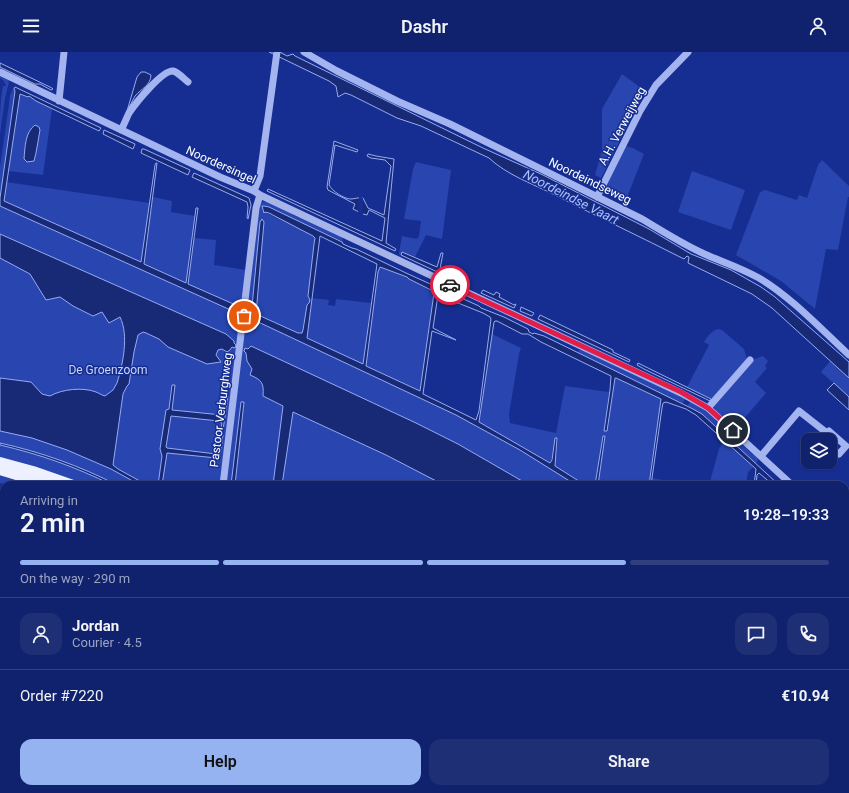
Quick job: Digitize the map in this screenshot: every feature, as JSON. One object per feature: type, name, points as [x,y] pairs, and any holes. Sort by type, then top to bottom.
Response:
[{"type":"main road","points":[[0,462],[62,481]]},
{"type":"main road","points":[[0,470],[36,481]]},
{"type":"street","points":[[59,102],[64,52]]},
{"type":"street","name":"Noordeindseweg","points":[[304,52],[370,88],[426,115],[450,124],[597,197],[708,256],[733,265],[759,278],[784,296],[849,355]]},
{"type":"street","name":"A.H. Verweijweg","points":[[597,197],[640,111],[656,86],[688,52]]},
{"type":"street","points":[[254,191],[260,176],[276,54]]},
{"type":"street","name":"Noordersingel","points":[[0,72],[59,102],[220,177],[254,191],[681,392],[708,408],[788,481]]},
{"type":"street","points":[[121,130],[135,105],[167,72],[176,72],[188,82]]},
{"type":"street","name":"Pastoor Verburghweg","points":[[223,481],[256,208],[260,195]]},
{"type":"street","points":[[708,408],[750,360]]},
{"type":"street","points":[[761,456],[799,411],[827,433],[828,431],[830,433]]},
{"type":"street","points":[[837,438],[846,446],[839,454],[837,452]]},
{"type":"green space","points":[[622,74],[645,91],[601,178],[595,175],[602,150],[602,109]]},
{"type":"green space","points":[[0,75],[8,79],[9,82],[5,98],[0,134],[1,98],[3,86],[6,86],[4,81],[0,78]]},
{"type":"green space","points":[[15,85],[0,198],[0,167],[10,95]]},
{"type":"green space","points":[[21,94],[27,97],[29,96],[52,109],[43,175],[8,171],[17,105],[19,95]]},
{"type":"green space","points":[[626,146],[644,154],[626,200],[606,190],[609,180]]},
{"type":"green space","points":[[822,160],[849,186],[849,197],[838,250],[826,249],[815,309],[781,281],[736,255],[760,192],[765,190],[797,200],[799,195],[807,198],[818,165]]},
{"type":"green space","points":[[416,162],[451,170],[442,239],[426,235],[415,257],[402,252],[401,255],[399,255],[399,253],[402,236],[417,239],[419,236],[421,221],[404,219],[413,169]]},
{"type":"green space","points":[[692,171],[745,190],[731,230],[678,212]]},
{"type":"green space","points":[[6,182],[150,203],[141,263],[4,201]]},
{"type":"green space","points":[[153,197],[172,201],[171,212],[195,216],[186,283],[144,264]]},
{"type":"green space","name":"De Groenzoom","points":[[266,202],[291,212],[293,215],[300,218],[302,217],[342,237],[344,245],[342,241],[265,206],[262,210],[264,212],[309,233],[315,238],[308,296],[310,300],[302,333],[298,333],[256,314],[264,222],[262,221],[260,222],[251,316],[443,405],[574,481],[68,481],[0,460],[0,203],[238,311],[238,306],[188,284],[194,238],[216,240],[214,265],[246,270],[247,315],[260,204]]},
{"type":"green space","points":[[380,267],[408,278],[434,293],[420,391],[366,366],[378,272]]},
{"type":"green space","points":[[312,298],[329,300],[328,305],[335,306],[336,299],[371,303],[363,365],[307,338]]},
{"type":"green space","points":[[719,329],[744,349],[747,359],[711,401],[711,399],[687,387],[709,345],[704,342],[712,332]]},
{"type":"green space","points":[[492,334],[521,348],[509,414],[510,423],[556,433],[565,386],[609,392],[604,430],[615,378],[661,399],[650,481],[599,481],[605,436],[596,481],[579,481],[555,466],[558,438],[550,463],[479,422]]},
{"type":"green space","points":[[580,349],[685,398],[683,404],[577,353]]},
{"type":"green space","points":[[763,356],[768,361],[765,366],[767,368],[755,382],[766,393],[736,428],[716,411],[714,405],[749,364],[755,359]]},
{"type":"green space","points":[[831,360],[849,378],[849,397],[821,372]]},
{"type":"green space","points":[[691,401],[703,408],[742,442],[742,445],[752,454],[756,455],[758,460],[756,464],[702,414],[687,406]]},
{"type":"green space","points":[[724,440],[753,467],[748,472],[747,481],[710,481],[719,449]]},
{"type":"green space","points":[[0,473],[29,481],[0,481]]},
{"type":"green space","points":[[652,478],[669,481],[652,481]]},
{"type":"water","name":"Noordeindse Vaart","points":[[269,52],[280,52],[287,56],[293,54],[483,148],[543,175],[649,229],[691,254],[731,270],[761,287],[775,297],[849,362],[849,378],[772,308],[752,294],[688,263],[689,257],[687,256],[684,259],[520,179],[489,158],[421,126],[397,118],[351,95],[345,93],[338,97],[336,86],[329,81]]},
{"type":"water","points":[[0,63],[53,89],[51,90],[40,84],[35,84],[0,67]]},
{"type":"water","points":[[141,72],[151,75],[151,78],[148,84],[135,96],[127,111],[137,77]]},
{"type":"water","points":[[15,87],[101,128],[99,131],[36,101],[29,96],[20,94],[4,201],[141,262],[155,165],[157,163],[144,264],[186,283],[196,208],[198,208],[188,284],[238,306],[238,312],[235,312],[0,206]]},
{"type":"water","points":[[35,125],[39,127],[40,130],[36,153],[34,161],[27,162],[24,159],[26,140],[29,132]]},
{"type":"water","points":[[104,130],[135,144],[133,149],[103,134]]},
{"type":"water","points":[[334,141],[358,150],[357,152],[335,145],[329,185],[333,190],[345,198],[363,198],[368,208],[384,215],[391,166],[385,160],[367,156],[368,154],[394,159],[386,243],[396,249],[395,251],[267,191],[268,189],[382,241],[385,218],[369,210],[367,215],[363,214],[353,209],[355,204],[328,190],[327,187]]},
{"type":"water","points":[[142,149],[190,170],[188,175],[141,153]]},
{"type":"water","points":[[194,173],[249,198],[251,205],[248,219],[247,202],[192,177]]},
{"type":"water","points":[[262,206],[269,207],[342,242],[343,244],[481,308],[504,317],[528,329],[529,332],[533,334],[544,336],[693,409],[702,414],[775,481],[768,481],[759,473],[757,475],[756,481],[754,481],[756,469],[696,415],[686,409],[666,402],[663,403],[652,481],[650,481],[661,399],[615,378],[607,431],[604,431],[611,376],[541,342],[528,334],[522,334],[497,321],[494,322],[479,422],[550,463],[552,460],[555,438],[557,438],[555,466],[579,481],[570,481],[520,450],[456,415],[254,320],[251,317],[260,222],[262,219],[264,222],[256,314],[298,333],[302,333],[307,305],[310,300],[308,296],[315,238],[265,212],[264,213]],"holes":[[[320,236],[377,264],[363,364],[307,338]],[[380,267],[407,277],[434,293],[420,391],[366,366],[378,272]],[[438,295],[483,313],[491,319],[479,411],[476,420],[423,394],[432,331],[456,340],[433,328]]]},
{"type":"water","points":[[0,234],[226,334],[234,341],[236,345],[235,348],[232,347],[227,352],[222,349],[218,350],[216,355],[221,362],[207,364],[168,347],[159,339],[146,333],[143,332],[138,335],[129,384],[123,394],[113,465],[140,481],[133,481],[111,469],[67,450],[32,438],[0,431],[0,378],[31,382],[42,394],[50,396],[66,390],[79,389],[91,390],[105,396],[113,390],[117,383],[123,359],[125,341],[123,324],[120,317],[109,323],[102,312],[93,316],[73,306],[60,297],[46,300],[30,274],[0,258]]},
{"type":"water","points":[[402,252],[437,267],[441,253],[443,253],[440,269],[460,279],[459,282],[401,255]]},
{"type":"water","points":[[483,290],[494,295],[496,292],[500,294],[499,297],[514,305],[516,304],[514,308],[481,293]]},
{"type":"water","points":[[521,307],[534,313],[532,316],[520,311]]},
{"type":"water","points":[[540,315],[613,350],[613,352],[630,360],[629,362],[538,319]]},
{"type":"water","points":[[251,346],[416,423],[458,444],[522,481],[436,481],[386,455],[293,412],[283,481],[274,481],[283,406],[263,396],[263,388],[260,380],[250,375],[252,369],[247,361],[246,353],[244,351],[245,348],[248,349]]},
{"type":"water","points":[[638,363],[711,399],[710,401],[644,369],[637,365]]},
{"type":"water","points":[[834,383],[849,397],[849,410],[827,390]]},
{"type":"water","points":[[172,385],[175,385],[172,410],[222,415],[225,396],[228,396],[223,430],[221,429],[222,423],[219,421],[171,416],[166,447],[216,454],[219,452],[220,435],[223,435],[220,457],[217,458],[167,453],[163,481],[159,481],[162,456],[160,449],[166,410],[169,409]]},
{"type":"water","points":[[241,402],[244,402],[235,481],[231,481]]},
{"type":"water","points":[[603,436],[605,436],[599,481],[596,481]]},
{"type":"water","points":[[0,443],[60,460],[108,481],[104,481],[85,472],[57,462],[0,445]]},
{"type":"pier","points":[[359,196],[363,198],[363,216],[358,214]]},
{"type":"way so far","points":[[244,316],[256,208],[260,195],[450,285]]},
{"type":"route","points":[[450,285],[681,392],[708,408],[733,430]]}]
